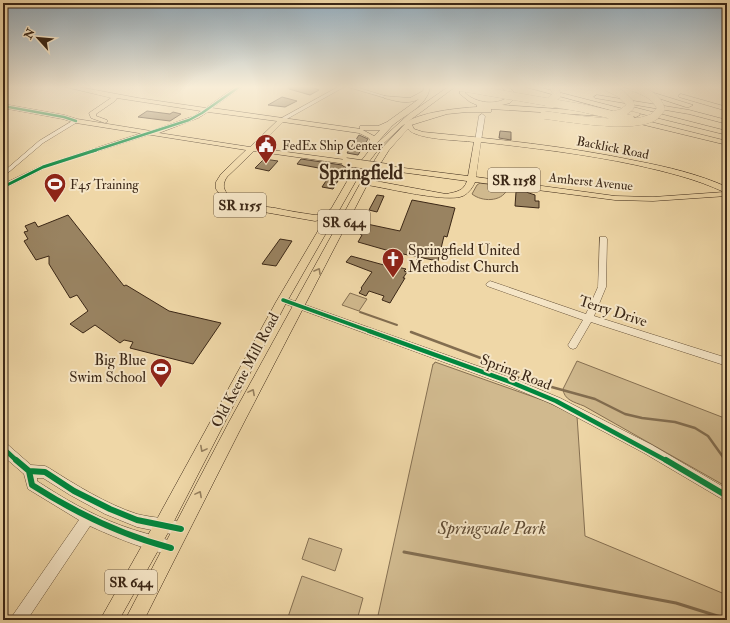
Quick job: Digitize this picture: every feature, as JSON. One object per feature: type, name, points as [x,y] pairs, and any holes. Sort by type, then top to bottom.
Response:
[{"type":"highway","points":[[372,144],[390,124],[401,116]]},
{"type":"highway","points":[[408,124],[428,116]]},
{"type":"highway","points":[[556,116],[625,122],[642,121],[655,116]]},
{"type":"highway","points":[[575,116],[606,116]]},
{"type":"highway","points":[[611,116],[630,119]]},
{"type":"highway","points":[[617,116],[727,143]]},
{"type":"highway","points":[[642,116],[727,138]]},
{"type":"highway","points":[[677,116],[726,127]]},
{"type":"highway","points":[[698,116],[726,127]]},
{"type":"highway","points":[[363,128],[379,128],[390,124]]},
{"type":"main road","name":"Amherst Avenue","points":[[59,116],[76,121],[149,133],[624,198],[653,199],[727,189]]},
{"type":"main road","points":[[64,117],[77,118],[82,116]]},
{"type":"main road","points":[[76,121],[84,116]]},
{"type":"main road","name":"Amherst Avenue","points":[[93,116],[108,122],[254,147]]},
{"type":"main road","points":[[149,133],[189,120],[196,116]]},
{"type":"main road","points":[[253,116],[338,127],[368,133],[373,139],[372,144],[357,172]]},
{"type":"main road","name":"Old Keene Mill Road","points":[[109,620],[153,544],[283,300],[357,172],[369,154],[393,128],[408,116]]},
{"type":"main road","name":"Old Keene Mill Road","points":[[134,620],[298,305],[334,243],[365,182],[378,160],[392,141],[417,116]]},
{"type":"main road","points":[[76,121],[85,119],[108,122]]},
{"type":"main road","name":"SR 1155","points":[[283,120],[220,182],[219,188],[230,200],[241,205],[310,218]]},
{"type":"main road","points":[[408,124],[412,130],[422,134]]},
{"type":"main road","points":[[338,127],[363,128]]},
{"type":"main road","points":[[392,141],[406,136],[422,134]]},
{"type":"main road","name":"Backlick Road","points":[[422,134],[596,155],[692,176],[727,189]]},
{"type":"main road","points":[[365,182],[451,196],[464,192],[469,186],[472,177],[478,141]]},
{"type":"main road","points":[[692,176],[702,185],[700,188],[694,190]]},
{"type":"main road","name":"Amherst Avenue","points":[[472,177],[613,193],[656,194],[694,190],[727,189]]},
{"type":"main road","points":[[310,218],[324,217],[336,209]]},
{"type":"main road","points":[[310,218],[321,222],[323,225],[323,230]]},
{"type":"street","name":"SR 1155","points":[[283,120],[290,116]]},
{"type":"street","points":[[478,141],[482,116]]},
{"type":"street","points":[[3,175],[25,154],[41,142],[76,121]]},
{"type":"street","points":[[3,187],[43,167],[149,133]]},
{"type":"street","points":[[573,345],[588,318],[602,287],[603,239]]},
{"type":"street","name":"Terry Drive","points":[[490,284],[588,318],[727,362]]},
{"type":"street","name":"Spring Road","points":[[283,300],[513,383],[556,401],[642,446],[727,496]]},
{"type":"street","points":[[3,448],[29,471],[32,485],[62,505],[110,529],[153,544],[171,548]]},
{"type":"street","points":[[29,471],[45,472],[80,494],[138,520],[181,529]]},
{"type":"street","points":[[18,620],[88,518]]},
{"type":"green space","points":[[480,183],[503,186],[507,190],[496,199],[491,200],[476,197],[472,194],[477,185]]},
{"type":"green space","points":[[350,293],[367,299],[359,311],[342,305]]},
{"type":"green space","points":[[577,361],[727,419],[727,487],[584,406],[567,398],[563,389]]},
{"type":"green space","name":"Springvale Park","points":[[435,362],[545,401],[577,416],[585,536],[727,595],[727,620],[377,620],[433,364]]},
{"type":"green space","points":[[309,538],[342,549],[335,571],[302,559]]},
{"type":"green space","points":[[302,576],[363,598],[357,620],[287,620]]},
{"type":"building","points":[[139,116],[178,116],[170,121],[138,117]]},
{"type":"building","points":[[500,131],[511,132],[511,140],[499,138]]},
{"type":"building","points":[[359,135],[368,139],[358,155],[347,153]]},
{"type":"building","name":"FedEx Ship Center","points":[[264,159],[278,161],[269,171],[255,168]]},
{"type":"building","points":[[301,159],[342,165],[346,168],[333,189],[322,187],[330,175],[321,173],[324,169],[297,164]]},
{"type":"building","points":[[516,192],[526,192],[535,195],[535,201],[539,201],[539,208],[515,206]]},
{"type":"building","points":[[377,195],[384,196],[377,212],[369,210]]},
{"type":"building","points":[[412,200],[455,208],[447,237],[444,236],[438,261],[393,252],[358,242],[362,235],[360,234],[367,224],[400,231]]},
{"type":"building","points":[[68,215],[124,286],[126,285],[169,311],[221,323],[193,364],[130,348],[133,342],[124,340],[120,343],[95,325],[83,333],[70,324],[88,311],[77,295],[70,298],[49,264],[49,256],[36,260],[24,241],[28,239],[24,232],[28,231],[25,226],[35,222],[38,227]]},
{"type":"building","points":[[280,239],[292,241],[276,266],[262,264]]},
{"type":"building","name":"Springfield United Methodist Church","points":[[351,256],[406,269],[404,271],[407,272],[403,278],[405,278],[390,303],[382,300],[384,296],[369,291],[366,296],[359,293],[372,272],[346,262]]},
{"type":"waterway","points":[[360,312],[397,325]]},
{"type":"waterway","points":[[411,332],[486,360],[519,378],[595,399],[625,414],[642,418],[675,422],[695,428],[708,436],[723,457],[727,460]]},
{"type":"waterway","points":[[404,552],[676,603],[727,619]]},
{"type":"cycle path","points":[[59,116],[76,121]]},
{"type":"cycle path","points":[[3,187],[43,167],[189,120],[196,116]]},
{"type":"cycle path","points":[[283,300],[513,383],[556,401],[648,449],[727,496]]},
{"type":"cycle path","points":[[3,448],[29,471],[45,472],[74,491],[110,509],[137,520],[181,529]]},
{"type":"cycle path","points":[[29,471],[32,485],[81,515],[134,537],[171,548]]},
{"type":"place","name":"FedEx Ship Center","points":[[266,164]]},
{"type":"place","name":"F45 Training","points":[[55,204]]},
{"type":"place","name":"Springfield United Methodist Church","points":[[393,278]]},
{"type":"place","name":"Big Blue Swim School","points":[[161,388]]},
{"type":"district","name":"Springfield","points":[[361,172]]}]
